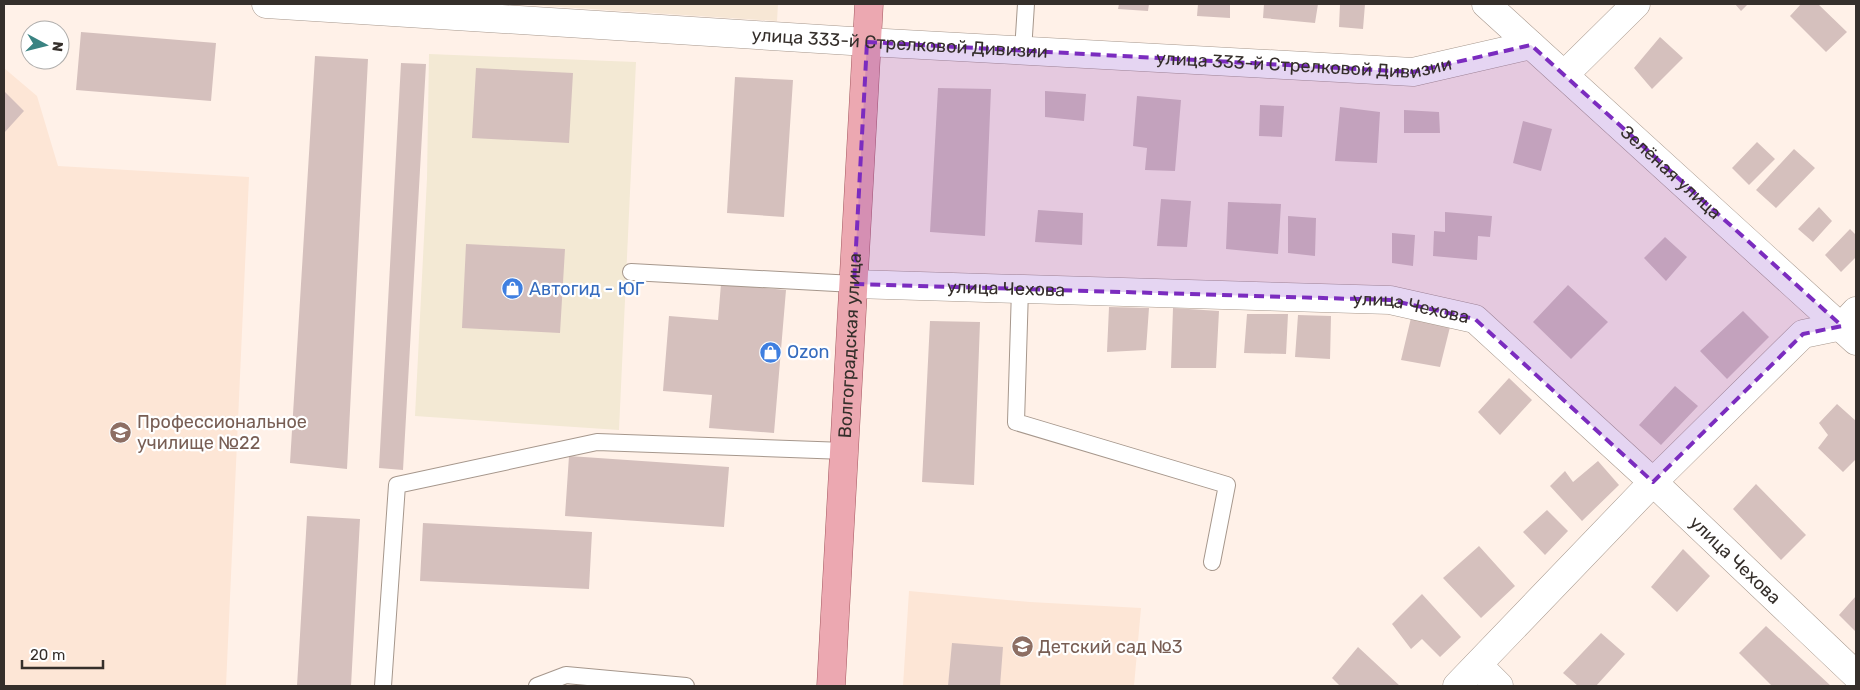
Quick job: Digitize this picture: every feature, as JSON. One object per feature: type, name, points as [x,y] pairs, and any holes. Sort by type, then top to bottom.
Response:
[{"type":"main road","name":"Волгоградская улица","points":[[831,686],[869,4]]},
{"type":"street","name":"улица 333-й Стрелковой Дивизии","points":[[266,4],[307,5],[867,42],[1412,72],[1531,45]]},
{"type":"street","name":"Зелёная улица","points":[[1486,4],[1852,326]]},
{"type":"street","points":[[1564,74],[1636,4]]},
{"type":"street","name":"улица Чехова","points":[[854,284],[1390,300],[1474,320],[1653,482],[1856,674]]},
{"type":"street","points":[[1457,686],[1653,482],[1803,334],[1852,326]]},
{"type":"street","points":[[1478,665],[1499,686]]},
{"type":"lane","points":[[1023,51],[1026,4]]},
{"type":"lane","points":[[631,272],[854,284]]},
{"type":"lane","points":[[1020,289],[1016,422],[1227,486],[1212,562]]},
{"type":"lane","points":[[383,686],[397,486],[597,442],[845,451]]},
{"type":"lane","points":[[537,686],[566,675],[686,686]]},
{"type":"highlighted area","points":[[867,42],[1413,72],[1531,45],[1842,326],[1803,334],[1653,482],[1475,319],[1390,300],[854,284]]},
{"type":"shaded area","points":[[514,4],[778,4],[777,21]]},
{"type":"shaded area","points":[[429,54],[636,62],[619,430],[415,416],[427,178]]},
{"type":"shaded area","name":"Профессиональное училище №22","points":[[4,68],[37,96],[58,166],[249,177],[226,686],[4,686]]},
{"type":"shaded area","name":"Детский сад №3","points":[[909,591],[1030,602],[1141,608],[1134,686],[903,686]]},
{"type":"building","points":[[1119,4],[1149,4],[1148,11],[1118,9]]},
{"type":"building","points":[[1198,4],[1230,4],[1230,18],[1197,16]]},
{"type":"building","points":[[1264,4],[1318,4],[1315,23],[1263,18]]},
{"type":"building","points":[[1340,4],[1365,4],[1363,29],[1339,27]]},
{"type":"building","points":[[1735,4],[1748,4],[1741,11]]},
{"type":"building","points":[[1801,4],[1818,4],[1847,32],[1826,52],[1790,16]]},
{"type":"building","points":[[81,32],[216,43],[211,101],[76,90]]},
{"type":"building","points":[[1660,37],[1683,58],[1652,89],[1634,68]]},
{"type":"building","points":[[315,56],[368,59],[347,469],[290,463]]},
{"type":"building","points":[[401,63],[426,64],[403,470],[379,468]]},
{"type":"building","points":[[476,68],[573,73],[569,143],[472,138]]},
{"type":"building","points":[[735,77],[793,80],[784,217],[727,213]]},
{"type":"building","points":[[938,88],[991,89],[985,236],[930,232]]},
{"type":"building","points":[[4,91],[24,111],[4,133]]},
{"type":"building","points":[[1045,91],[1086,94],[1084,121],[1045,117]]},
{"type":"building","points":[[1137,96],[1181,100],[1175,171],[1145,170],[1147,148],[1133,146]]},
{"type":"building","points":[[1260,105],[1284,106],[1282,137],[1259,136]]},
{"type":"building","points":[[1340,107],[1380,112],[1377,163],[1335,161]]},
{"type":"building","points":[[1404,110],[1439,112],[1440,133],[1404,133]]},
{"type":"building","points":[[1523,121],[1552,129],[1541,171],[1513,163]]},
{"type":"building","points":[[1757,142],[1775,159],[1749,185],[1732,168]]},
{"type":"building","points":[[1794,149],[1815,168],[1776,208],[1756,190]]},
{"type":"building","points":[[1161,199],[1191,201],[1187,247],[1157,246]]},
{"type":"building","points":[[1228,202],[1281,204],[1278,254],[1226,249]]},
{"type":"building","points":[[1819,207],[1832,221],[1813,242],[1798,229]]},
{"type":"building","points":[[1038,210],[1083,213],[1082,245],[1035,242]]},
{"type":"building","points":[[1445,212],[1492,216],[1490,237],[1478,236],[1477,260],[1433,256],[1434,231],[1445,232]]},
{"type":"building","points":[[1288,216],[1316,218],[1315,256],[1288,253]]},
{"type":"building","points":[[1850,229],[1856,235],[1856,257],[1841,272],[1825,255]]},
{"type":"building","points":[[1392,233],[1415,235],[1413,266],[1392,263]]},
{"type":"building","points":[[1665,237],[1687,257],[1666,281],[1644,258]]},
{"type":"building","name":"Автогид - ЮГ","points":[[466,244],[565,249],[560,333],[462,328]]},
{"type":"building","points":[[721,284],[786,290],[774,433],[709,428],[712,395],[663,391],[669,316],[718,320]]},
{"type":"building","points":[[1568,285],[1608,322],[1571,359],[1533,322]]},
{"type":"building","points":[[1109,307],[1149,308],[1146,350],[1107,352]]},
{"type":"building","points":[[1173,308],[1219,311],[1216,368],[1171,368]]},
{"type":"building","points":[[1743,311],[1769,337],[1727,379],[1700,351]]},
{"type":"building","points":[[1247,314],[1288,314],[1286,354],[1244,353]]},
{"type":"building","points":[[1298,315],[1331,316],[1330,359],[1295,357]]},
{"type":"building","points":[[1411,318],[1450,327],[1440,367],[1401,360]]},
{"type":"building","points":[[930,321],[980,322],[974,485],[922,482]]},
{"type":"building","points":[[1509,378],[1532,400],[1500,435],[1478,412]]},
{"type":"building","points":[[1675,386],[1698,406],[1661,445],[1639,425]]},
{"type":"building","points":[[1837,404],[1856,421],[1856,459],[1843,472],[1818,448],[1828,435],[1819,423]]},
{"type":"building","points":[[569,456],[729,467],[724,527],[565,516]]},
{"type":"building","points":[[1598,461],[1619,485],[1582,521],[1550,486],[1565,471],[1573,482]]},
{"type":"building","points":[[1756,484],[1806,535],[1781,560],[1733,509]]},
{"type":"building","points":[[1547,510],[1568,531],[1545,555],[1523,532]]},
{"type":"building","points":[[307,516],[360,519],[351,686],[297,686]]},
{"type":"building","points":[[423,523],[592,532],[589,589],[420,581]]},
{"type":"building","points":[[1479,546],[1515,586],[1481,618],[1443,578]]},
{"type":"building","points":[[1683,549],[1710,576],[1677,612],[1651,587]]},
{"type":"building","points":[[1422,594],[1461,637],[1440,657],[1422,639],[1411,649],[1392,624]]},
{"type":"building","points":[[1856,596],[1856,632],[1839,615]]},
{"type":"building","points":[[1766,626],[1831,686],[1772,686],[1739,653]]},
{"type":"building","points":[[1601,633],[1625,654],[1596,686],[1578,686],[1563,673]]},
{"type":"building","points":[[952,643],[1003,647],[1000,686],[948,686]]},
{"type":"building","points":[[1358,647],[1400,686],[1340,686],[1332,678]]},
{"type":"place","name":"Автогид - ЮГ","points":[[513,289]]},
{"type":"place","name":"Ozon","points":[[771,352]]},
{"type":"place","name":"Профессиональное училище №22","points":[[121,432]]},
{"type":"place","name":"Детский сад №3","points":[[1022,647]]}]
